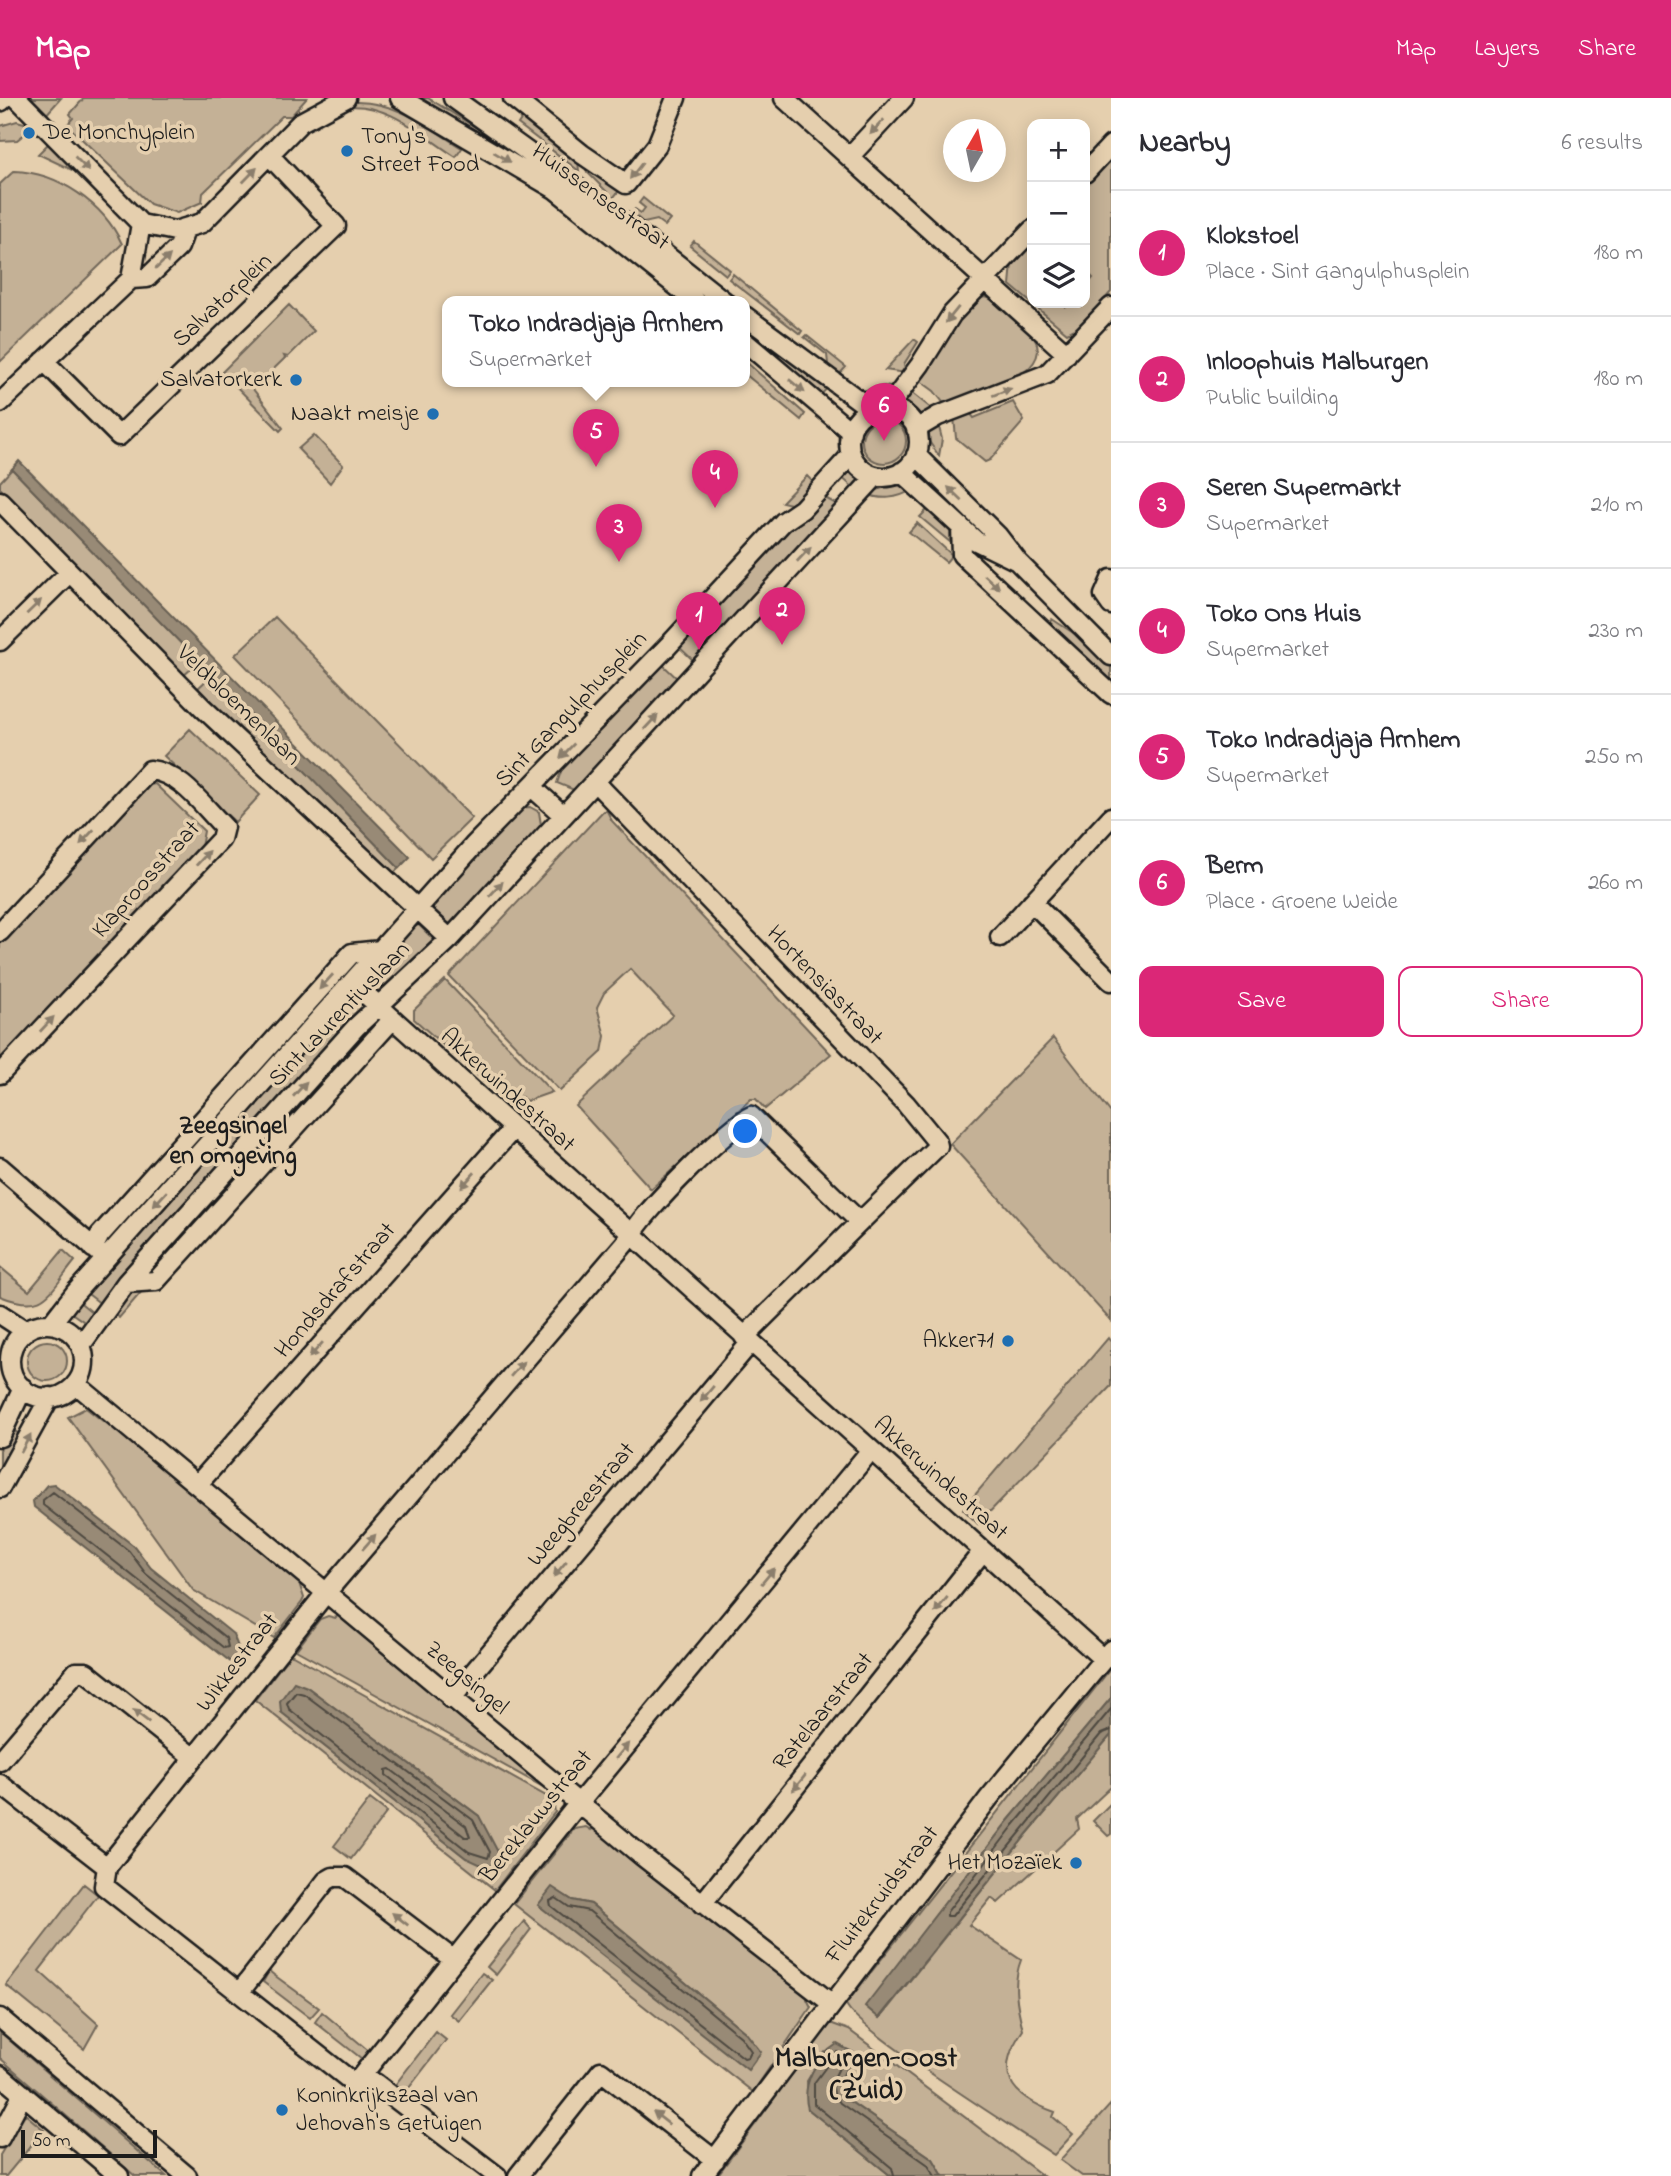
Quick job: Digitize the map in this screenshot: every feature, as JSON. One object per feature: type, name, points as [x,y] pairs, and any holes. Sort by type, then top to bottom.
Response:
[{"type":"street","points":[[17,98],[141,224],[158,230],[193,227]]},
{"type":"street","points":[[301,122],[311,98]]},
{"type":"street","points":[[131,279],[147,278],[179,247],[193,227],[301,122],[346,98]]},
{"type":"street","name":"Huissensestraat","points":[[400,98],[555,189],[689,296]]},
{"type":"street","name":"Huissensestraat","points":[[453,98],[610,211],[718,296]]},
{"type":"street","name":"Huissensestraat","points":[[513,98],[611,176],[626,184],[657,145],[676,98]]},
{"type":"street","points":[[785,98],[1067,355]]},
{"type":"street","points":[[850,156],[904,98]]},
{"type":"street","points":[[1090,168],[1111,145]]},
{"type":"street","name":"Salvatorplein","points":[[44,361],[119,436],[336,226],[270,155]]},
{"type":"street","points":[[0,403],[131,279],[141,224]]},
{"type":"street","points":[[750,319],[880,409],[905,415],[916,429],[916,455],[901,472],[876,476],[861,469],[851,455],[850,432],[859,418],[880,409],[920,365],[952,314],[1027,235]]},
{"type":"street","points":[[916,429],[938,416],[1047,374],[1111,307]]},
{"type":"street","points":[[750,346],[850,432]]},
{"type":"street","name":"Sint Gangulphusplein","points":[[417,910],[475,844],[533,788],[783,522],[802,509],[851,455]]},
{"type":"street","points":[[916,455],[998,536],[1018,562],[1111,656]]},
{"type":"street","points":[[901,472],[976,541],[1018,562]]},
{"type":"street","points":[[450,939],[876,476]]},
{"type":"street","name":"Veldbloemenlaan","points":[[0,501],[202,707],[450,939]]},
{"type":"street","points":[[961,527],[962,555],[1111,694]]},
{"type":"street","points":[[0,641],[69,573]]},
{"type":"street","name":"Klaproosstraat","points":[[0,932],[150,770],[163,771],[177,779],[224,827],[221,839],[0,1074]]},
{"type":"street","name":"Hortensiastraat","points":[[595,782],[914,1113],[937,1142],[938,1146],[915,1172],[860,1222]]},
{"type":"street","points":[[533,788],[563,815]]},
{"type":"street","points":[[1000,937],[1111,817]]},
{"type":"street","points":[[1032,902],[1111,981]]},
{"type":"street","name":"Sint Laurentiuslaan","points":[[51,1324],[99,1253],[417,910]]},
{"type":"street","name":"Sint Laurentiuslaan","points":[[81,1345],[126,1283],[378,1005],[450,939]]},
{"type":"street","name":"Sint Laurentiuslaan","points":[[99,1253],[108,1225],[352,953],[381,950]]},
{"type":"street","name":"Akkerwindestraat","points":[[352,982],[983,1551],[1107,1654]]},
{"type":"street","name":"Sint Laurentiuslaan","points":[[126,1283],[156,1281],[392,1020]]},
{"type":"street","points":[[632,1235],[637,1224],[660,1198],[745,1118],[751,1116],[860,1222],[747,1339]]},
{"type":"street","name":"Hondsdrafstraat","points":[[197,1485],[513,1129]]},
{"type":"street","points":[[0,1167],[99,1253]]},
{"type":"street","name":"Wikkestraat","points":[[107,1867],[325,1594],[632,1235]]},
{"type":"street","points":[[0,1314],[26,1331]]},
{"type":"street","points":[[51,1324],[63,1328],[81,1345],[83,1369],[76,1384],[60,1395],[50,1397],[31,1394],[23,1388],[12,1369],[7,1342],[26,1331],[51,1324]]},
{"type":"street","name":"Weegbreestraat","points":[[451,1699],[747,1339]]},
{"type":"street","name":"Zeegsingel","points":[[76,1384],[451,1699],[702,1904],[831,2003]]},
{"type":"street","points":[[0,1437],[23,1388]]},
{"type":"street","points":[[0,1488],[50,1397]]},
{"type":"street","name":"Bereklauwstraat","points":[[355,2084],[579,1803],[871,1450]]},
{"type":"street","name":"Ratelaarstraat","points":[[702,1904],[983,1551]]},
{"type":"street","name":"Fluitekruidstraat","points":[[702,2176],[831,2003],[1107,1654]]},
{"type":"street","points":[[0,1761],[76,1672],[86,1672],[194,1758]]},
{"type":"street","points":[[0,1784],[107,1867],[104,1886],[239,1993],[355,2084],[375,2083],[497,2176]]},
{"type":"street","points":[[239,1993],[327,1881],[333,1877],[345,1877],[454,1960]]},
{"type":"street","points":[[0,2018],[187,2176]]},
{"type":"street","points":[[518,2176],[601,2071],[715,2160]]},
{"type":"street","points":[[0,2075],[119,2176]]},
{"type":"street","points":[[0,2138],[23,2094]]},
{"type":"shaded area","points":[[28,98],[61,98],[45,116]]},
{"type":"shaded area","points":[[84,98],[307,98],[291,116],[282,116],[203,193],[202,202],[177,213],[150,204],[67,125],[73,118],[70,114]]},
{"type":"shaded area","points":[[419,98],[428,98],[535,164],[533,168]]},
{"type":"shaded area","points":[[355,102],[398,111],[462,148],[456,157],[389,114],[359,106],[344,107]]},
{"type":"shaded area","points":[[524,115],[578,161],[579,171],[518,124]]},
{"type":"shaded area","points":[[17,121],[35,126],[17,140],[0,141],[0,126]]},
{"type":"shaded area","points":[[51,141],[85,176],[38,154]]},
{"type":"shaded area","points":[[1111,156],[1111,292],[1081,326],[1067,333],[1037,308],[1090,308],[1090,281],[1093,278],[1090,275],[1090,179]]},
{"type":"shaded area","points":[[587,167],[619,191],[613,198],[586,171]]},
{"type":"shaded area","points":[[14,171],[47,177],[78,193],[104,216],[122,244],[0,362],[0,184]]},
{"type":"shaded area","points":[[643,198],[670,220],[665,226],[657,220],[644,223],[632,213],[635,209],[641,213],[645,208],[639,203]]},
{"type":"shaded area","points":[[694,241],[730,270],[726,275],[690,246]]},
{"type":"shaded area","points":[[1027,246],[1027,299],[1010,285],[1012,263]]},
{"type":"shaded area","points":[[733,274],[802,331],[800,334],[729,279]]},
{"type":"shaded area","points":[[985,297],[1001,305],[1024,326],[1036,342],[1037,356],[1029,368],[1015,378],[946,406],[934,391],[919,380],[957,320],[976,301]]},
{"type":"shaded area","points":[[289,305],[314,331],[288,357],[284,356],[253,389],[283,428],[280,431],[222,372]]},
{"type":"shaded area","points":[[750,327],[828,387],[820,396],[750,338]]},
{"type":"shaded area","points":[[806,335],[846,367],[836,378],[829,373],[827,355],[804,337]]},
{"type":"shaded area","points":[[914,339],[918,342],[904,364],[906,373],[885,370]]},
{"type":"shaded area","points":[[750,365],[805,414],[801,420],[750,378]]},
{"type":"shaded area","points":[[884,386],[897,388],[876,399],[857,392]]},
{"type":"shaded area","points":[[912,393],[932,409],[920,416],[906,402]]},
{"type":"shaded area","points":[[1013,402],[1024,421],[990,460],[985,462],[956,438],[954,417],[970,413],[974,418]]},
{"type":"shaded area","points":[[884,419],[899,426],[906,441],[899,456],[884,463],[869,456],[862,441],[869,426]]},
{"type":"shaded area","points":[[938,423],[942,439],[939,456],[928,440],[929,432]]},
{"type":"shaded area","points":[[314,435],[343,465],[330,483],[298,449]]},
{"type":"shaded area","points":[[849,467],[865,481],[856,490],[840,476]]},
{"type":"shaded area","points":[[12,469],[199,662],[183,676],[0,488],[0,482]]},
{"type":"shaded area","points":[[807,476],[815,484],[795,505],[782,502]]},
{"type":"shaded area","points":[[890,485],[911,490],[889,498],[867,494]]},
{"type":"shaded area","points":[[826,493],[827,499],[840,506],[696,663],[676,644],[767,547]]},
{"type":"shaded area","points":[[930,507],[950,526],[950,542],[920,517]]},
{"type":"shaded area","points":[[917,523],[952,555],[946,562],[909,532]]},
{"type":"shaded area","points":[[275,617],[472,818],[431,858],[235,655]]},
{"type":"shaded area","points":[[1052,619],[1081,638],[1111,667],[1111,683],[1047,625]]},
{"type":"shaded area","points":[[660,662],[681,682],[584,786],[574,790],[557,783],[564,763]]},
{"type":"shaded area","points":[[212,675],[399,868],[391,876],[196,690]]},
{"type":"shaded area","points":[[190,729],[260,795],[235,822],[164,756]]},
{"type":"shaded area","points":[[155,784],[204,831],[201,847],[0,1067],[0,940],[139,787]]},
{"type":"shaded area","points":[[530,807],[539,812],[542,831],[456,926],[448,926],[431,911],[430,903],[519,808]]},
{"type":"shaded area","points":[[603,811],[607,811],[612,821],[831,1054],[765,1109],[756,1099],[751,1099],[651,1189],[576,1106],[673,1015],[630,969],[604,993],[597,1007],[605,1036],[602,1052],[560,1091],[449,976]]},
{"type":"shaded area","points":[[419,925],[433,939],[434,945],[382,991],[377,992],[367,983],[367,976],[409,928]]},
{"type":"shaded area","points":[[445,980],[552,1092],[527,1101],[519,1096],[511,1105],[414,1019],[414,1010]]},
{"type":"shaded area","points":[[353,997],[363,1005],[362,1012],[101,1304],[84,1291],[345,998]]},
{"type":"shaded area","points":[[1053,1038],[1111,1113],[1111,1321],[950,1144]]},
{"type":"shaded area","points":[[63,1250],[75,1261],[44,1298],[27,1303],[0,1296],[0,1267],[29,1291]]},
{"type":"shaded area","points":[[134,1289],[143,1290],[119,1318],[111,1312]]},
{"type":"shaded area","points":[[77,1300],[93,1313],[86,1323],[70,1312]]},
{"type":"shaded area","points":[[1108,1338],[1111,1342],[1111,1386],[978,1524],[963,1509]]},
{"type":"shaded area","points":[[47,1341],[55,1342],[61,1347],[66,1353],[66,1369],[61,1375],[55,1380],[47,1381],[39,1380],[33,1375],[28,1369],[27,1361],[28,1353],[33,1347],[39,1342]]},
{"type":"shaded area","points":[[86,1408],[104,1422],[109,1418],[303,1583],[300,1586],[304,1598],[302,1602],[274,1638],[193,1590],[68,1417]]},
{"type":"shaded area","points":[[12,1430],[24,1436],[0,1479],[0,1450]]},
{"type":"shaded area","points":[[338,1614],[552,1792],[296,1650],[320,1619],[328,1616],[336,1618]]},
{"type":"shaded area","points":[[291,1654],[553,1800],[555,1812],[495,1890],[255,1700]],"holes":[[[294,1683],[308,1688],[479,1816],[466,1858],[281,1712]]]},
{"type":"shaded area","points":[[1111,1668],[1111,1698],[1008,1821],[866,2006],[880,2018],[1027,1834],[1111,1735],[1111,1787],[1077,1819],[1079,1829],[998,1903],[991,1898],[969,1925],[1021,1960],[1016,1986],[1023,2030],[1014,2045],[1008,2071],[1017,2090],[1039,2106],[1055,2112],[1053,2117],[1073,2134],[1054,2155],[907,2057],[856,2017],[846,2004]]},
{"type":"shaded area","points":[[370,1799],[387,1812],[351,1859],[334,1846]]},
{"type":"shaded area","points":[[1111,1803],[1111,1834],[1108,1836],[1093,1821]]},
{"type":"shaded area","points":[[586,1827],[591,1830],[595,1827],[810,1995],[807,1999],[811,2007],[753,2092],[514,1904],[574,1829]],"holes":[[[552,1888],[572,1900],[591,1904],[746,2033]]]},
{"type":"shaded area","points":[[84,1884],[98,1895],[39,1971],[98,2024],[84,2049],[6,1985]]},
{"type":"shaded area","points":[[524,1921],[531,1929],[496,1975],[487,1967]]},
{"type":"shaded area","points":[[269,1971],[319,2008],[310,2018],[263,1982]]},
{"type":"shaded area","points":[[482,1973],[492,1980],[459,2021],[450,2014]]},
{"type":"shaded area","points":[[322,2012],[369,2051],[362,2059],[315,2022]]},
{"type":"shaded area","points":[[830,2023],[849,2030],[1043,2176],[943,2176],[933,2159],[845,2098],[839,2083],[853,2057],[825,2052],[807,2081],[808,2109],[891,2176],[717,2176]]},
{"type":"shaded area","points":[[0,2032],[166,2176],[135,2176],[0,2058]]},
{"type":"shaded area","points":[[436,2032],[446,2040],[405,2093],[395,2085]]},
{"type":"shaded area","points":[[1111,2104],[1111,2176],[1082,2176],[1060,2160]]},
{"type":"shaded area","points":[[25,2114],[44,2130],[6,2176],[0,2176],[0,2155]]},
{"type":"water","points":[[19,461],[410,857],[399,868],[12,469]]},
{"type":"water","points":[[54,1484],[134,1546],[151,1568],[233,1634],[240,1652],[232,1663],[34,1507],[33,1501],[47,1485]]},
{"type":"water","points":[[294,1682],[307,1687],[479,1816],[499,1854],[490,1869],[466,1858],[281,1712],[280,1701]]},
{"type":"water","points":[[1111,1698],[1111,1735],[1027,1834],[879,2018],[865,2006],[1008,1821]]},
{"type":"water","points":[[552,1887],[572,1900],[591,1904],[746,2033],[761,2052],[748,2070],[538,1905]]},
{"type":"water","points":[[837,2044],[854,2053],[839,2083],[845,2098],[933,2159],[943,2176],[891,2176],[808,2109],[806,2100],[812,2072],[823,2056]]},
{"type":"place","name":"De Monchyplein","points":[[29,133]]},
{"type":"place","name":"Tony's Street Food","points":[[347,151]]},
{"type":"place","name":"Salvatorkerk","points":[[296,380]]},
{"type":"place","name":"Naakt meisje","points":[[433,414]]},
{"type":"place","name":"Berm","points":[[884,441]]},
{"type":"place","name":"Toko Indradjaja Arnhem","points":[[596,467]]},
{"type":"place","name":"Toko Ons Huis","points":[[715,508]]},
{"type":"place","name":"Seren Supermarkt","points":[[619,562]]},
{"type":"place","name":"Inloophuis Malburgen","points":[[782,645]]},
{"type":"place","name":"Klokstoel","points":[[699,650]]},
{"type":"place","name":"Akker71","points":[[1008,1341]]},
{"type":"place","name":"Het Mozaïek","points":[[1076,1863]]},
{"type":"place","name":"Koninkrijkszaal van Jehovah's Getuigen","points":[[282,2110]]},
{"type":"district","name":"Zeegsingel en omgeving","points":[[233,1142]]},
{"type":"district","name":"Malburgen-Oost (Zuid)","points":[[866,2075]]}]
